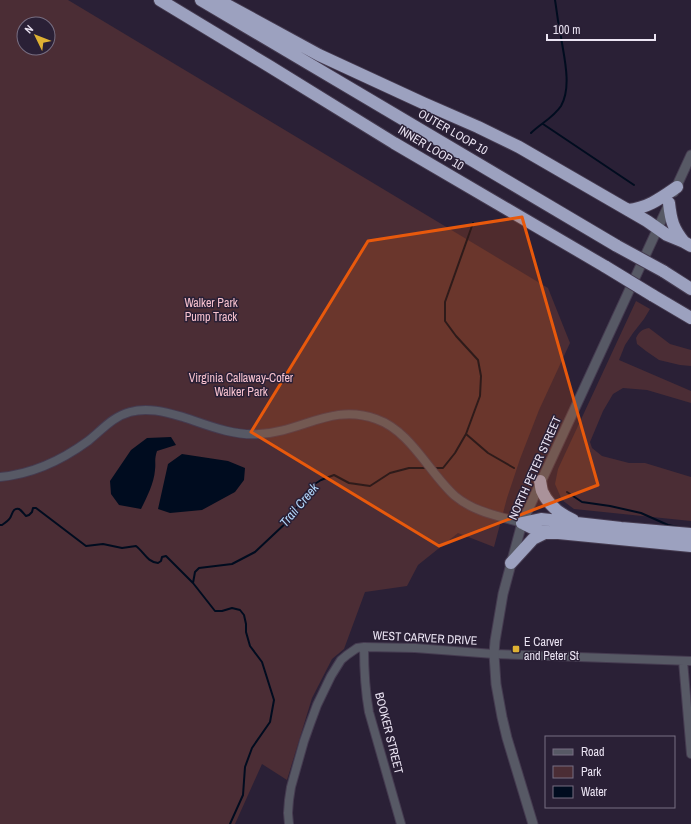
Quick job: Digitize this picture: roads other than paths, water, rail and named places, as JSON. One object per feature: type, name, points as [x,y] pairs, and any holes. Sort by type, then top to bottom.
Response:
[{"type":"highway","name":"INNER LOOP 10","points":[[160,0],[394,143],[691,318]]},
{"type":"highway","name":"OUTER LOOP 10","points":[[201,0],[691,289]]},
{"type":"highway","points":[[218,0],[319,55],[423,103],[478,126],[505,140],[647,221],[667,235],[688,244]]},
{"type":"highway","points":[[628,210],[637,210],[647,206],[677,187]]},
{"type":"highway","points":[[670,203],[672,222],[678,233],[688,244]]},
{"type":"highway","points":[[540,482],[542,492],[551,505],[563,515],[579,523]]},
{"type":"highway","points":[[522,523],[541,519],[691,534]]},
{"type":"highway","points":[[522,523],[538,531],[691,546]]},
{"type":"highway","points":[[511,563],[533,539],[547,532]]},
{"type":"street","name":"NORTH PETER STREET","points":[[533,824],[507,738],[496,684],[494,654],[495,641],[503,594],[522,523],[691,155]]},
{"type":"street","points":[[0,477],[38,469],[52,463],[64,457],[89,440],[118,416],[138,410],[148,409],[161,411],[222,430],[241,434],[259,434],[292,428],[317,419],[349,413],[378,419],[400,433],[445,486],[462,501],[477,510],[522,523]]},
{"type":"street","name":"BOOKER STREET","points":[[364,647],[365,689],[369,712],[401,824]]},
{"type":"street","name":"WEST CARVER DRIVE","points":[[289,824],[289,807],[292,787],[306,735],[317,705],[331,676],[341,660],[357,648],[415,648],[494,654],[687,661]]},
{"type":"street","points":[[687,661],[691,754]]},
{"type":"water","points":[[171,437],[176,445],[157,451],[153,480],[141,509],[119,505],[111,494],[110,481],[131,450],[147,438]]},
{"type":"water","points":[[182,454],[228,461],[245,468],[244,480],[235,492],[202,510],[170,513],[158,509],[168,464]]},
{"type":"waterway","name":"Trail Creek","points":[[531,133],[558,110],[561,106],[566,90],[567,81],[565,63],[555,0]]},
{"type":"waterway","points":[[543,124],[634,185]]},
{"type":"waterway","name":"Trail Creek","points":[[434,468],[443,468],[455,453],[466,434],[480,396],[481,376],[478,360],[456,336],[445,321],[445,302],[473,223]]},
{"type":"waterway","points":[[466,434],[488,453],[514,468]]},
{"type":"waterway","name":"Trail Creek","points":[[193,583],[195,572],[199,568],[232,564],[255,552],[289,520],[305,494],[313,485],[321,480],[334,475],[349,483],[370,486],[390,473],[409,468],[428,468]]},
{"type":"waterway","points":[[567,492],[582,502],[641,513],[668,525],[678,527]]},
{"type":"waterway","name":"Trail Creek","points":[[0,525],[10,518],[15,509],[20,510],[26,516],[32,512],[33,508],[36,508],[86,546],[103,544],[122,548],[136,546],[148,559],[158,563],[161,561],[162,557],[166,556],[193,583],[215,611],[222,611],[232,608],[240,610],[244,615],[246,632],[250,646],[262,662],[274,700],[270,722],[252,748],[245,767],[243,795],[230,824]]},
{"type":"place","name":"E Carver and Peter St","points":[[516,649]]},
{"type":"park label","name":"Walker Park Pump Track","points":[[211,310]]},
{"type":"park label","name":"Virginia Callaway-Cofer Walker Park","points":[[241,385]]}]
